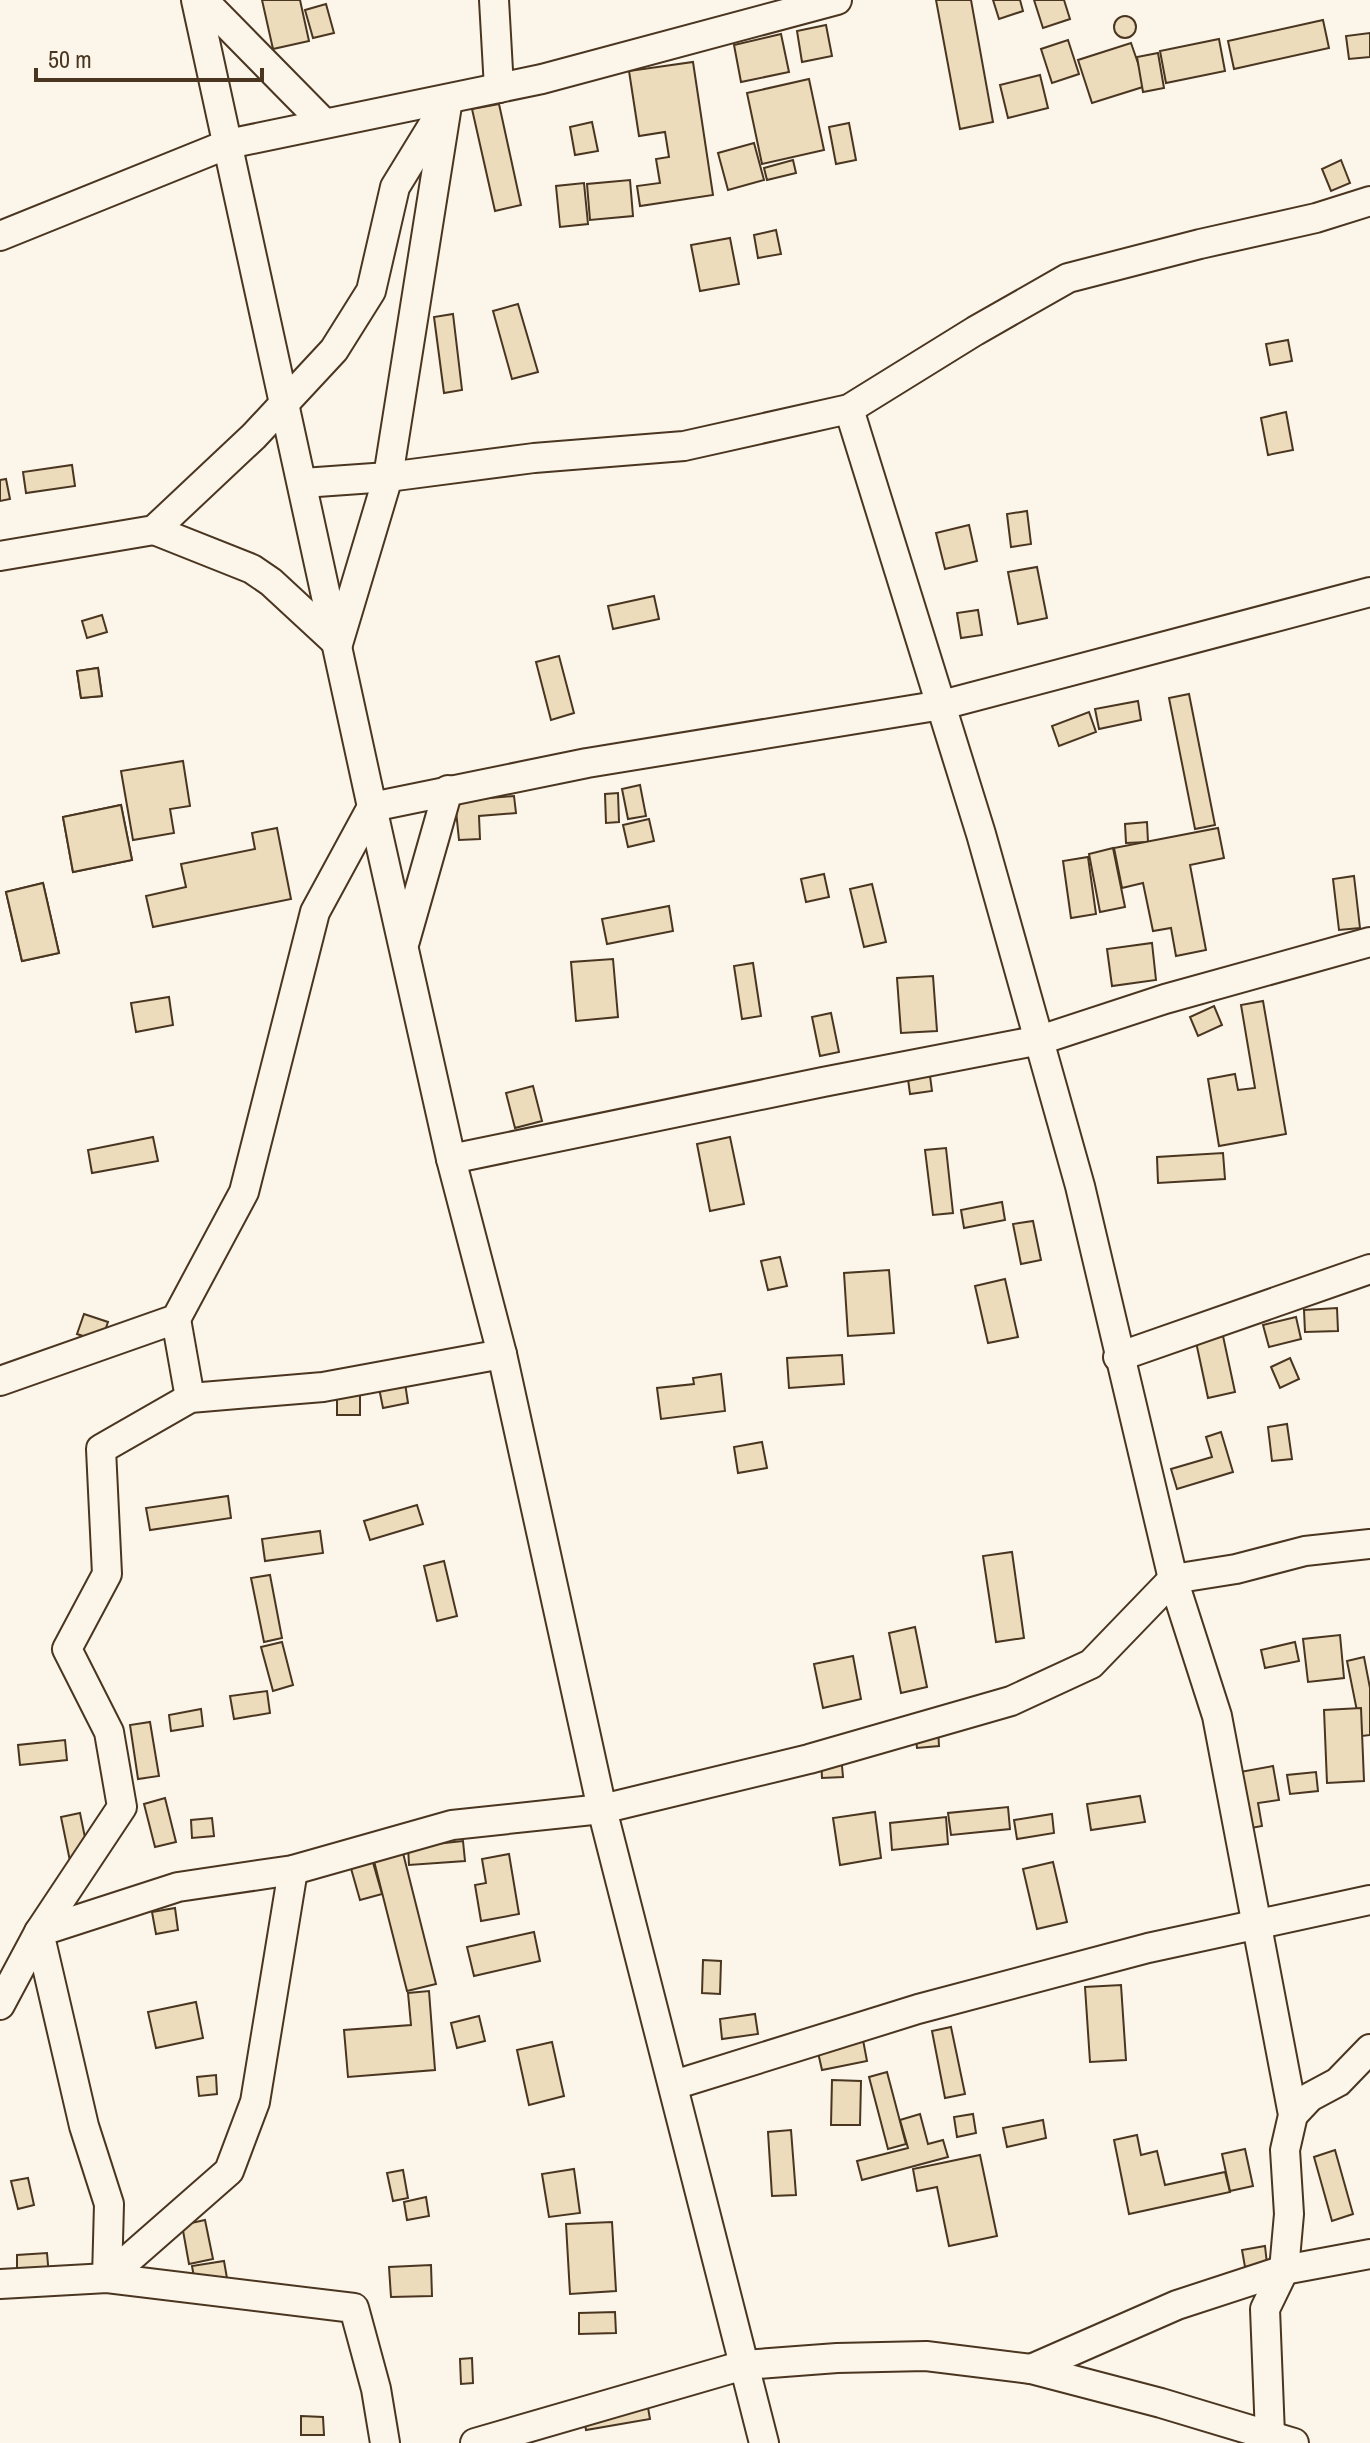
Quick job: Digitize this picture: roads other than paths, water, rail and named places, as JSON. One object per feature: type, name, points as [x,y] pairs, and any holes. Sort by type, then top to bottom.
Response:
[{"type":"street","points":[[196,0],[403,946],[451,1159],[502,1354],[602,1809],[764,2443]]},
{"type":"street","points":[[203,0],[324,123]]},
{"type":"street","points":[[494,0],[499,88]]},
{"type":"street","points":[[0,236],[228,144],[557,75],[837,0]]},
{"type":"street","points":[[154,530],[223,468],[334,350],[371,291],[395,187],[448,99]]},
{"type":"street","points":[[338,644],[388,477],[448,99]]},
{"type":"street","points":[[303,483],[388,477],[534,458],[684,446],[849,409],[1068,278],[1316,218],[1370,201]]},
{"type":"street","points":[[475,2443],[744,2365],[926,2356],[1031,2369],[1282,2439],[1265,2309],[1284,2270],[1289,2214],[1285,2150],[1293,2115],[1217,1716],[1173,1579],[1080,1186],[1040,1040],[942,705],[849,409]]},
{"type":"street","points":[[0,556],[154,530],[252,569],[271,582],[338,644]]},
{"type":"street","points":[[190,1398],[176,1319],[244,1192],[315,912],[372,807],[587,763],[942,705],[1370,592]]},
{"type":"street","points":[[403,946],[448,790]]},
{"type":"street","points":[[451,1159],[1040,1040],[1165,999],[1370,942]]},
{"type":"street","points":[[1118,1357],[1370,1269]]},
{"type":"street","points":[[0,1381],[176,1319]]},
{"type":"street","points":[[0,2005],[39,1932],[122,1807],[109,1732],[67,1649],[107,1574],[101,1449],[190,1398],[323,1387],[502,1354]]},
{"type":"street","points":[[39,1932],[178,1887],[293,1870],[452,1825],[602,1809],[809,1759],[1011,1701],[1091,1664],[1173,1579],[1236,1569],[1305,1551],[1370,1544]]},
{"type":"street","points":[[107,2278],[229,2171],[255,2102],[293,1870]]},
{"type":"street","points":[[674,2085],[918,2009],[1148,1948],[1370,1900]]},
{"type":"street","points":[[39,1932],[84,2126],[109,2204],[107,2278]]},
{"type":"street","points":[[1293,2115],[1310,2097],[1338,2082],[1370,2049]]},
{"type":"street","points":[[1031,2369],[1177,2305],[1284,2270],[1370,2254]]},
{"type":"street","points":[[0,2284],[107,2278],[354,2308],[376,2389],[385,2443]]}]
